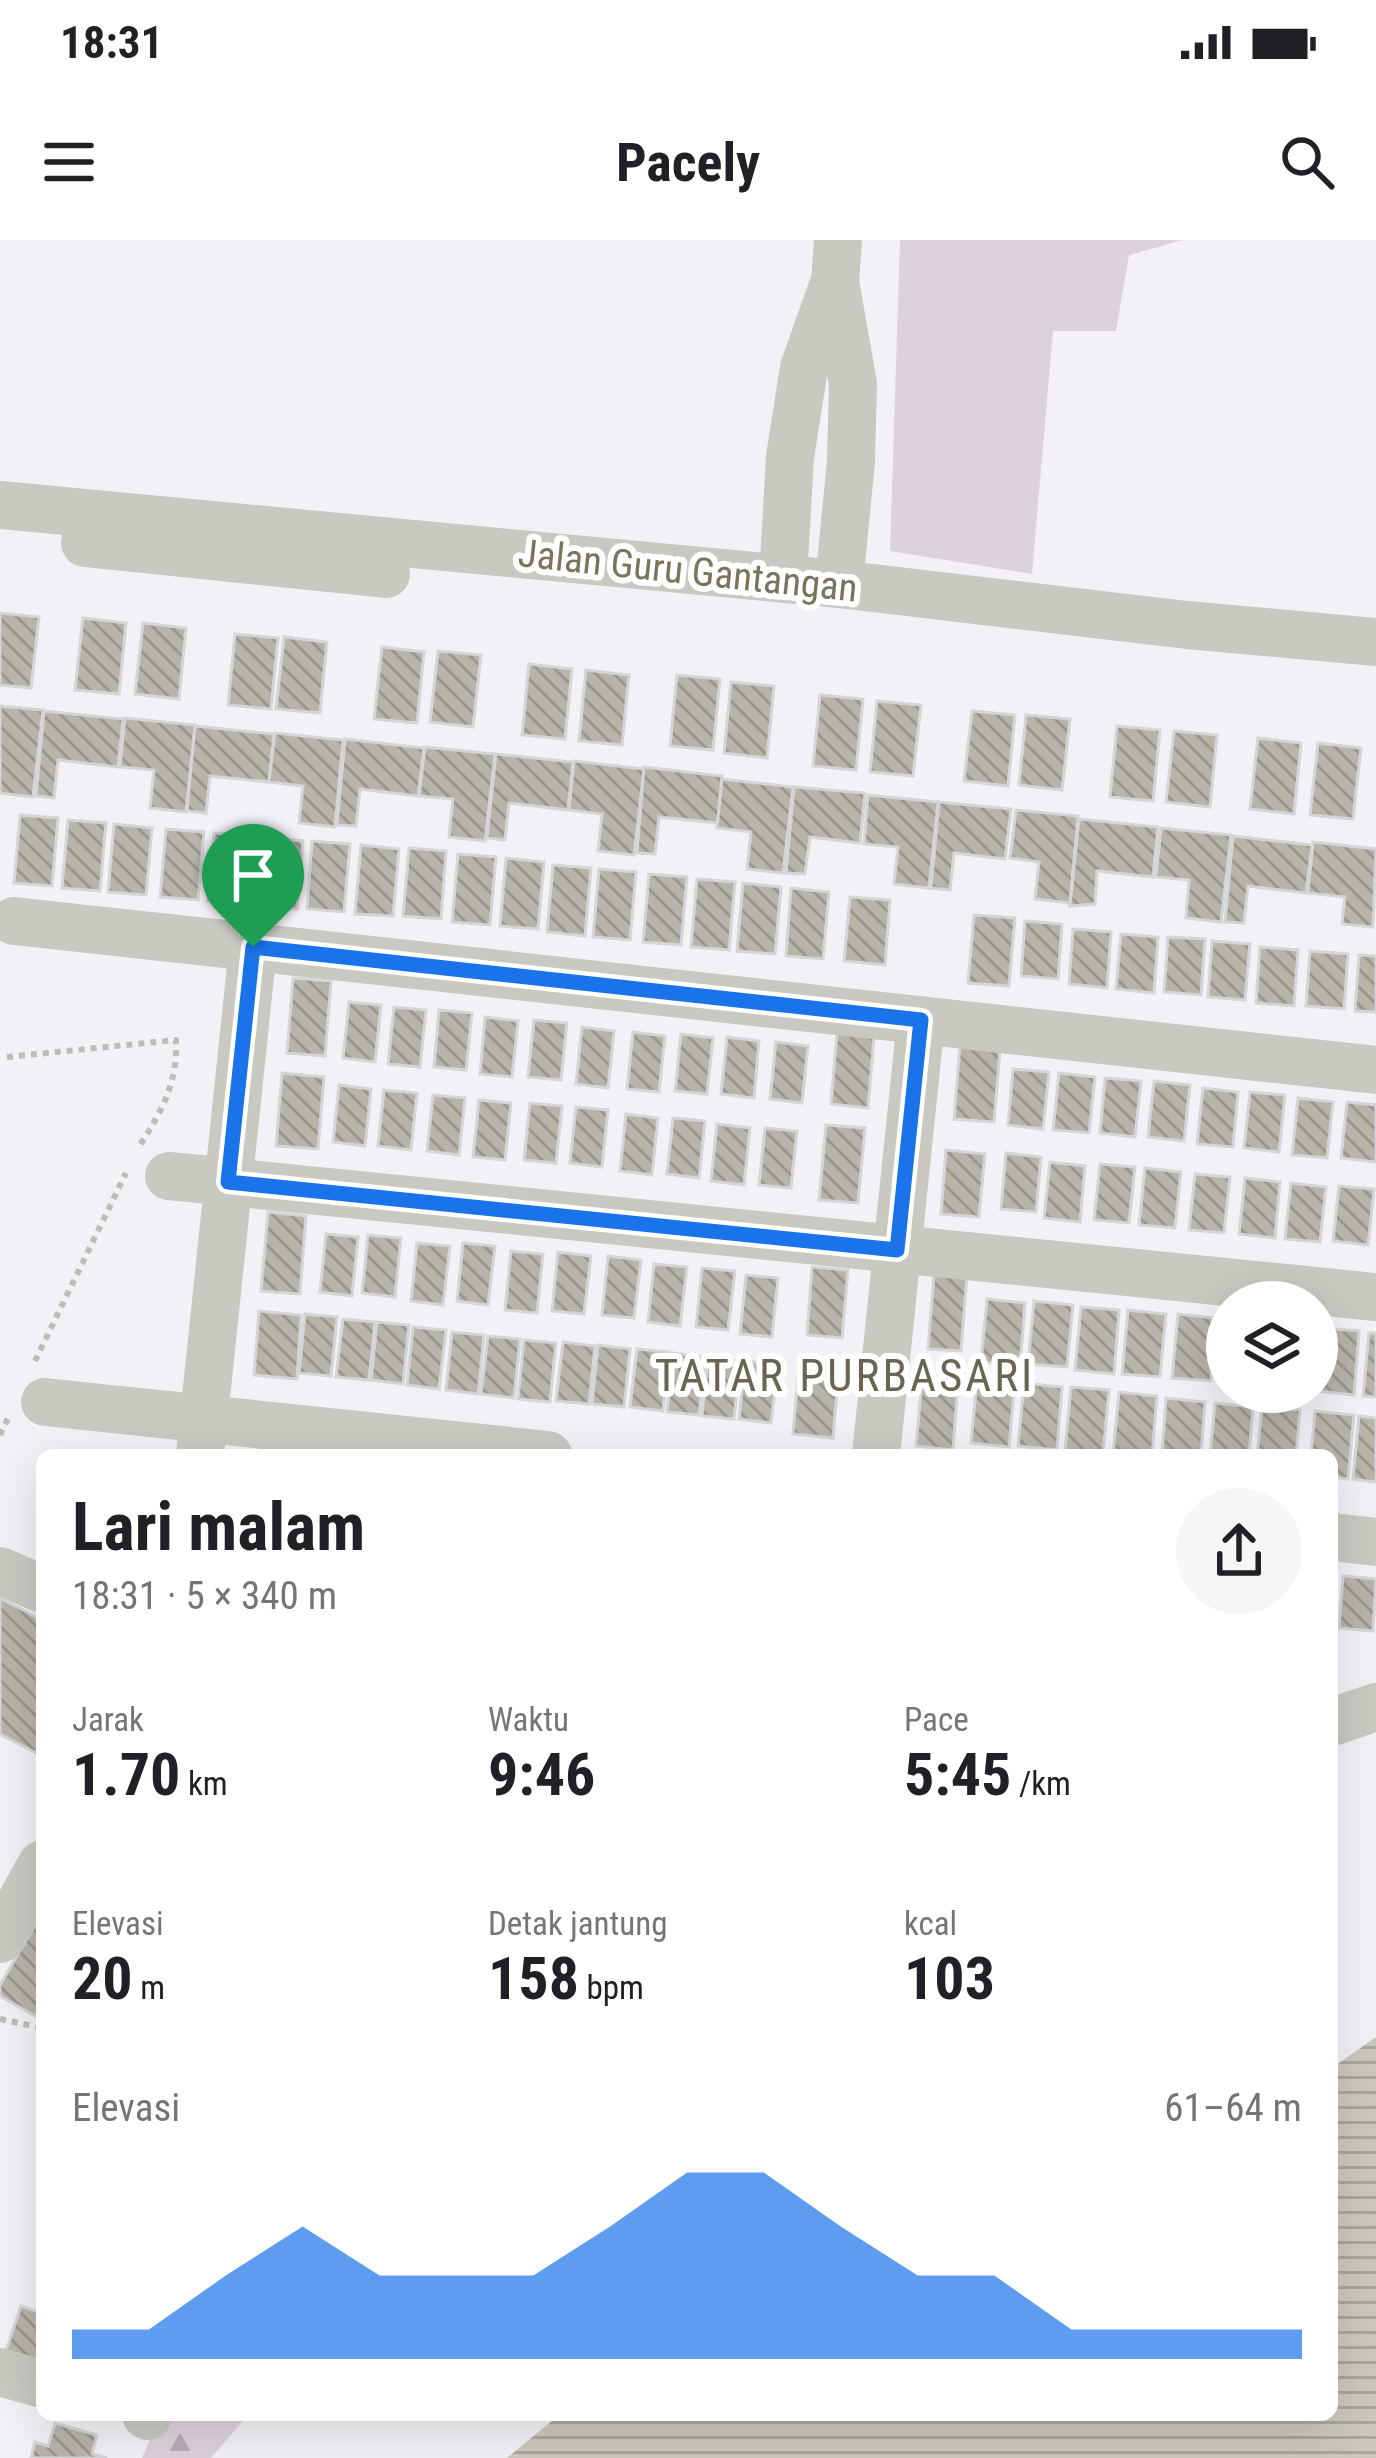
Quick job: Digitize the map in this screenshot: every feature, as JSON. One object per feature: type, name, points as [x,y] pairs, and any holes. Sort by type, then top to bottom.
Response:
[{"type":"street","points":[[783,579],[790,458],[803,368],[837,261]]},
{"type":"street","points":[[837,261],[853,384],[839,584]]},
{"type":"street","name":"Jalan Guru Gantangan","points":[[0,505],[839,584],[1187,626],[1376,642]]},
{"type":"street","name":"Jalan Guru Gantangan","points":[[0,532],[155,552],[1376,669]]},
{"type":"street","points":[[14,921],[1376,1070]]},
{"type":"street","points":[[202,1437],[253,947]]},
{"type":"street","points":[[877,1449],[921,1020]]},
{"type":"street","points":[[144,1165],[228,1182],[1376,1297]]},
{"type":"street","points":[[28,1397],[202,1437],[433,1449]]},
{"type":"street","points":[[1338,1539],[1376,1542]]},
{"type":"street","points":[[0,1571],[36,1586]]},
{"type":"street","points":[[1338,1720],[1376,1707]]},
{"type":"street","points":[[0,1940],[36,1875]]},
{"type":"street","points":[[0,2372],[36,2382]]},
{"type":"path","points":[[0,1435],[28,1397],[144,1165],[175,1075],[176,1040],[7,1057]]},
{"type":"path","points":[[0,2019],[36,2027]]},
{"type":"green space","points":[[900,240],[1183,240],[1129,255],[1116,331],[1053,331],[1032,574],[890,551]]},
{"type":"green space","points":[[157,2421],[243,2421],[211,2458],[142,2458]]},
{"type":"shaded area","points":[[1376,2037],[1376,2458],[507,2458],[552,2421],[1338,2421],[1338,2064]]},
{"type":"building","points":[[0,613],[39,617],[31,688],[0,685]]},
{"type":"building","points":[[83,618],[126,623],[119,694],[75,690]]},
{"type":"building","points":[[143,623],[186,628],[179,699],[135,694]]},
{"type":"building","points":[[235,634],[278,638],[271,709],[228,705]]},
{"type":"building","points":[[284,637],[327,642],[320,713],[276,709]]},
{"type":"building","points":[[382,647],[424,652],[417,723],[374,719]]},
{"type":"building","points":[[438,651],[481,655],[473,727],[430,722]]},
{"type":"building","points":[[529,664],[572,669],[565,739],[522,735]]},
{"type":"building","points":[[586,670],[629,675],[622,745],[579,741]]},
{"type":"building","points":[[677,675],[720,679],[713,750],[670,746]]},
{"type":"building","points":[[731,682],[774,686],[767,758],[724,753]]},
{"type":"building","points":[[820,695],[863,699],[856,770],[813,766]]},
{"type":"building","points":[[877,701],[921,705],[913,776],[870,772]]},
{"type":"building","points":[[0,706],[43,710],[33,797],[0,793]]},
{"type":"building","points":[[44,711],[123,719],[118,767],[58,760],[54,798],[36,796]]},
{"type":"building","points":[[972,711],[1015,715],[1008,786],[964,781]]},
{"type":"building","points":[[1026,715],[1070,719],[1062,790],[1019,785]]},
{"type":"building","points":[[125,718],[195,725],[186,812],[150,808],[154,770],[120,767]]},
{"type":"building","points":[[195,726],[274,734],[269,782],[210,776],[206,813],[187,811]]},
{"type":"building","points":[[1117,726],[1160,730],[1153,801],[1110,797]]},
{"type":"building","points":[[1174,731],[1217,735],[1210,807],[1166,802]]},
{"type":"building","points":[[275,733],[343,740],[335,827],[299,823],[303,786],[269,782]]},
{"type":"building","points":[[1258,738],[1301,743],[1294,814],[1250,809]]},
{"type":"building","points":[[345,739],[424,748],[418,796],[360,789],[356,826],[337,825]]},
{"type":"building","points":[[1318,743],[1361,748],[1353,819],[1310,815]]},
{"type":"building","points":[[425,747],[495,754],[485,841],[449,837],[453,799],[419,796]]},
{"type":"building","points":[[496,754],[573,762],[568,810],[509,803],[505,840],[487,838]]},
{"type":"building","points":[[574,761],[644,769],[634,855],[598,851],[602,814],[569,810]]},
{"type":"building","points":[[644,767],[722,776],[718,823],[659,817],[655,854],[637,853]]},
{"type":"building","points":[[722,779],[793,787],[783,873],[747,869],[751,832],[717,828]]},
{"type":"building","points":[[794,787],[865,793],[860,843],[810,837],[805,874],[786,873]]},
{"type":"building","points":[[868,795],[938,802],[929,888],[894,884],[898,847],[864,844]]},
{"type":"building","points":[[939,802],[1011,809],[1005,859],[954,853],[950,890],[931,888]]},
{"type":"building","points":[[1016,810],[1078,816],[1070,903],[1035,899],[1039,862],[1010,858]]},
{"type":"building","points":[[20,815],[58,818],[52,886],[14,883]]},
{"type":"building","points":[[1079,819],[1158,827],[1153,877],[1097,871],[1095,904],[1070,906]]},
{"type":"building","points":[[68,820],[106,823],[100,891],[62,888]]},
{"type":"building","points":[[114,824],[152,828],[146,895],[108,892]]},
{"type":"building","points":[[1161,828],[1231,835],[1221,922],[1186,918],[1189,880],[1156,877]]},
{"type":"building","points":[[166,829],[204,832],[198,900],[160,897]]},
{"type":"building","points":[[214,833],[252,836],[246,904],[208,901]]},
{"type":"building","points":[[1233,836],[1312,845],[1306,893],[1248,886],[1244,923],[1225,922]]},
{"type":"building","points":[[265,838],[303,841],[297,909],[259,906]]},
{"type":"building","points":[[312,841],[350,844],[344,912],[307,909]]},
{"type":"building","points":[[1313,842],[1376,849],[1373,927],[1342,924],[1345,897],[1308,893]]},
{"type":"building","points":[[361,845],[399,849],[393,916],[355,914]]},
{"type":"building","points":[[409,848],[446,851],[441,919],[403,916]]},
{"type":"building","points":[[458,854],[496,857],[490,925],[452,922]]},
{"type":"building","points":[[506,858],[544,862],[538,929],[500,926]]},
{"type":"building","points":[[553,865],[591,868],[585,936],[547,932]]},
{"type":"building","points":[[599,869],[636,872],[630,940],[593,937]]},
{"type":"building","points":[[649,874],[687,877],[681,945],[643,942]]},
{"type":"building","points":[[697,879],[735,882],[729,950],[691,947]]},
{"type":"building","points":[[743,883],[781,887],[775,954],[737,951]]},
{"type":"building","points":[[791,888],[829,892],[823,959],[786,956]]},
{"type":"building","points":[[850,897],[890,900],[885,965],[844,961]]},
{"type":"building","points":[[974,915],[1015,918],[1009,986],[968,983]]},
{"type":"building","points":[[1025,921],[1062,924],[1058,979],[1021,976]]},
{"type":"building","points":[[1073,929],[1111,932],[1107,988],[1069,984]]},
{"type":"building","points":[[1121,934],[1158,937],[1154,993],[1116,989]]},
{"type":"building","points":[[1168,937],[1205,939],[1201,995],[1164,992]]},
{"type":"building","points":[[1212,941],[1250,944],[1245,1000],[1208,997]]},
{"type":"building","points":[[1260,947],[1298,950],[1294,1006],[1256,1003]]},
{"type":"building","points":[[1310,951],[1348,954],[1344,1009],[1306,1006]]},
{"type":"building","points":[[1359,955],[1376,956],[1376,1012],[1355,1011]]},
{"type":"building","points":[[293,978],[331,981],[325,1056],[287,1053]]},
{"type":"building","points":[[349,1002],[381,1005],[375,1062],[343,1058]]},
{"type":"building","points":[[394,1007],[426,1010],[420,1067],[388,1064]]},
{"type":"building","points":[[439,1010],[472,1013],[466,1070],[434,1067]]},
{"type":"building","points":[[485,1017],[518,1021],[512,1077],[480,1074]]},
{"type":"building","points":[[534,1020],[567,1023],[561,1080],[528,1077]]},
{"type":"building","points":[[582,1027],[614,1031],[608,1088],[576,1084]]},
{"type":"building","points":[[633,1032],[665,1036],[659,1092],[627,1089]]},
{"type":"building","points":[[837,1033],[874,1037],[868,1108],[831,1104]]},
{"type":"building","points":[[681,1034],[713,1038],[707,1094],[675,1091]]},
{"type":"building","points":[[727,1037],[759,1041],[754,1098],[721,1094]]},
{"type":"building","points":[[776,1042],[808,1046],[802,1103],[770,1099]]},
{"type":"building","points":[[960,1046],[1000,1050],[994,1122],[954,1119]]},
{"type":"building","points":[[1013,1069],[1049,1072],[1043,1129],[1008,1125]]},
{"type":"building","points":[[282,1073],[324,1077],[318,1149],[276,1146]]},
{"type":"building","points":[[1059,1073],[1095,1077],[1089,1133],[1053,1130]]},
{"type":"building","points":[[1105,1078],[1141,1081],[1135,1137],[1100,1133]]},
{"type":"building","points":[[1154,1081],[1190,1085],[1184,1141],[1148,1137]]},
{"type":"building","points":[[339,1085],[371,1089],[365,1146],[333,1142]]},
{"type":"building","points":[[1203,1088],[1238,1092],[1233,1147],[1197,1144]]},
{"type":"building","points":[[384,1090],[417,1093],[411,1150],[378,1146]]},
{"type":"building","points":[[1250,1092],[1285,1095],[1279,1152],[1244,1148]]},
{"type":"building","points":[[433,1095],[465,1098],[459,1155],[427,1151]]},
{"type":"building","points":[[1298,1098],[1333,1102],[1327,1158],[1292,1155]]},
{"type":"building","points":[[479,1100],[511,1103],[505,1160],[473,1157]]},
{"type":"building","points":[[1347,1102],[1376,1105],[1376,1162],[1341,1158]]},
{"type":"building","points":[[530,1103],[562,1106],[556,1163],[524,1160]]},
{"type":"building","points":[[576,1107],[608,1110],[602,1167],[570,1163]]},
{"type":"building","points":[[626,1114],[658,1118],[652,1175],[620,1171]]},
{"type":"building","points":[[673,1118],[705,1121],[699,1178],[667,1174]]},
{"type":"building","points":[[717,1124],[750,1128],[744,1185],[711,1181]]},
{"type":"building","points":[[826,1125],[865,1128],[858,1203],[819,1200]]},
{"type":"building","points":[[765,1128],[797,1131],[791,1188],[759,1185]]},
{"type":"building","points":[[946,1150],[985,1154],[979,1217],[941,1214]]},
{"type":"building","points":[[1006,1153],[1041,1157],[1036,1212],[1001,1209]]},
{"type":"building","points":[[1050,1162],[1085,1166],[1080,1222],[1044,1218]]},
{"type":"building","points":[[1100,1164],[1135,1167],[1129,1223],[1094,1220]]},
{"type":"building","points":[[1145,1168],[1181,1172],[1175,1228],[1139,1225]]},
{"type":"building","points":[[1195,1174],[1230,1177],[1224,1233],[1189,1230]]},
{"type":"building","points":[[1245,1178],[1280,1182],[1275,1238],[1239,1234]]},
{"type":"building","points":[[1291,1183],[1326,1187],[1320,1242],[1285,1239]]},
{"type":"building","points":[[1339,1186],[1374,1189],[1368,1245],[1333,1241]]},
{"type":"building","points":[[268,1212],[306,1216],[300,1294],[261,1291]]},
{"type":"building","points":[[326,1234],[358,1237],[352,1296],[320,1292]]},
{"type":"building","points":[[368,1235],[401,1238],[395,1297],[362,1293]]},
{"type":"building","points":[[417,1243],[450,1246],[443,1305],[411,1301]]},
{"type":"building","points":[[463,1243],[495,1246],[488,1305],[457,1301]]},
{"type":"building","points":[[511,1251],[543,1254],[537,1313],[505,1310]]},
{"type":"building","points":[[558,1252],[591,1256],[584,1314],[552,1311]]},
{"type":"building","points":[[608,1256],[641,1260],[634,1318],[602,1315]]},
{"type":"building","points":[[654,1264],[687,1267],[680,1326],[648,1322]]},
{"type":"building","points":[[812,1267],[848,1270],[842,1338],[807,1335]]},
{"type":"building","points":[[702,1268],[735,1271],[728,1330],[696,1327]]},
{"type":"building","points":[[934,1274],[967,1276],[961,1351],[928,1349]]},
{"type":"building","points":[[746,1275],[778,1278],[772,1337],[740,1334]]},
{"type":"building","points":[[987,1299],[1025,1303],[1020,1366],[981,1362]]},
{"type":"building","points":[[1034,1301],[1073,1305],[1067,1367],[1028,1364]]},
{"type":"building","points":[[1081,1307],[1119,1310],[1114,1374],[1075,1370]]},
{"type":"building","points":[[1128,1310],[1166,1314],[1160,1377],[1122,1374]]},
{"type":"building","points":[[259,1311],[301,1315],[297,1379],[254,1375]]},
{"type":"building","points":[[305,1314],[337,1317],[331,1376],[299,1373]]},
{"type":"building","points":[[1178,1314],[1206,1317],[1206,1381],[1172,1378]]},
{"type":"building","points":[[343,1319],[375,1322],[369,1380],[336,1377]]},
{"type":"building","points":[[377,1322],[409,1325],[403,1384],[371,1380]]},
{"type":"building","points":[[413,1327],[446,1330],[439,1389],[407,1385]]},
{"type":"building","points":[[1338,1329],[1359,1331],[1354,1395],[1338,1393]]},
{"type":"building","points":[[452,1332],[484,1335],[478,1394],[446,1390]]},
{"type":"building","points":[[1369,1333],[1376,1333],[1376,1397],[1363,1396]]},
{"type":"building","points":[[488,1336],[520,1339],[514,1398],[481,1394]]},
{"type":"building","points":[[524,1340],[556,1343],[550,1402],[518,1399]]},
{"type":"building","points":[[563,1342],[595,1346],[589,1404],[556,1401]]},
{"type":"building","points":[[598,1345],[630,1349],[624,1407],[592,1404]]},
{"type":"building","points":[[637,1349],[669,1352],[663,1411],[630,1407]]},
{"type":"building","points":[[673,1353],[705,1357],[699,1415],[667,1412]]},
{"type":"building","points":[[708,1357],[740,1361],[734,1419],[702,1416]]},
{"type":"building","points":[[745,1361],[778,1364],[771,1423],[739,1419]]},
{"type":"building","points":[[799,1365],[839,1368],[833,1438],[793,1434]]},
{"type":"building","points":[[977,1380],[1015,1383],[1009,1447],[971,1443]]},
{"type":"building","points":[[922,1381],[958,1384],[953,1449],[916,1446]]},
{"type":"building","points":[[1024,1383],[1062,1387],[1057,1449],[1018,1446]]},
{"type":"building","points":[[1071,1387],[1109,1390],[1103,1449],[1065,1449]]},
{"type":"building","points":[[1119,1392],[1157,1396],[1153,1449],[1114,1449]]},
{"type":"building","points":[[1166,1398],[1205,1402],[1201,1449],[1162,1449]]},
{"type":"building","points":[[1214,1413],[1252,1413],[1250,1449],[1211,1449]]},
{"type":"building","points":[[1261,1413],[1300,1413],[1297,1449],[1258,1449]]},
{"type":"building","points":[[1315,1413],[1354,1415],[1348,1479],[1338,1478],[1338,1449],[1312,1449]]},
{"type":"building","points":[[1359,1416],[1376,1418],[1376,1482],[1353,1479]]},
{"type":"building","points":[[1343,1576],[1376,1579],[1373,1631],[1339,1628]]},
{"type":"building","points":[[0,1598],[36,1617],[36,1753],[0,1734]]},
{"type":"building","points":[[36,1923],[36,2017],[0,1996],[0,1985]]},
{"type":"building","points":[[21,2306],[36,2311],[36,2367],[4,2357]]},
{"type":"building","points":[[55,2423],[97,2435],[92,2454],[107,2458],[31,2458],[35,2442],[48,2446]]},
{"type":"district","name":"TATAR PURBASARI","points":[[845,1375]]},
{"type":"route","points":[[253,947],[921,1020],[897,1250],[228,1182],[253,947]]}]
